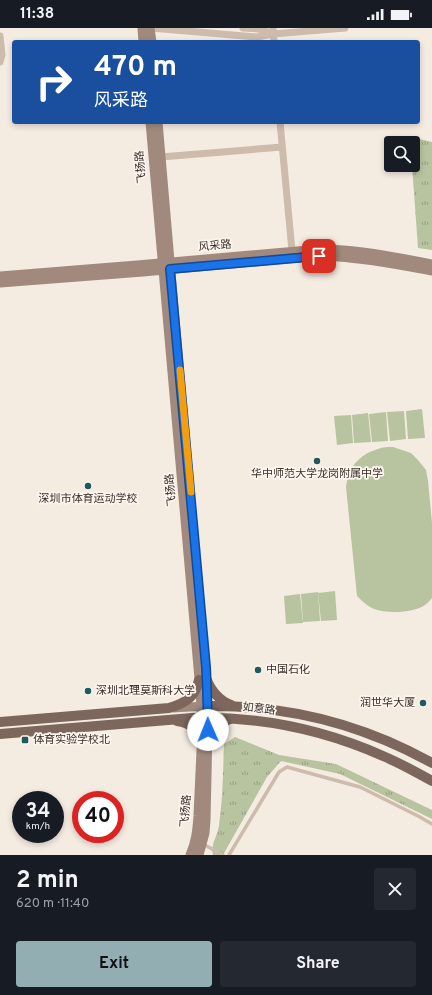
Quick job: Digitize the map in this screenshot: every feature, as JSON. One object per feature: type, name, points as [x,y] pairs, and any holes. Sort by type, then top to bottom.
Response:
[{"type":"main road","points":[[169,708],[179,705],[191,697],[203,679],[216,696],[221,700],[235,706]]},
{"type":"main road","name":"如意路","points":[[204,706],[259,708],[328,720],[391,742],[432,763]]},
{"type":"main road","name":"如意路","points":[[0,722],[169,708]]},
{"type":"main road","points":[[171,720],[180,721],[194,728],[205,743],[216,727],[233,718]]},
{"type":"main road","name":"如意路","points":[[0,734],[171,720],[233,718],[280,724],[346,742],[396,762],[432,781]]},
{"type":"street","points":[[142,28],[143,40]]},
{"type":"street","points":[[152,40],[151,28],[257,37],[273,31]]},
{"type":"street","points":[[243,28],[273,31],[345,28]]},
{"type":"street","points":[[0,36],[2,55],[0,62]]},
{"type":"street","name":"飞扬路","points":[[150,124],[166,266],[203,679],[206,820],[199,855]]},
{"type":"street","name":"飞扬路","points":[[158,124],[166,266]]},
{"type":"street","points":[[280,124],[292,251]]},
{"type":"street","points":[[161,157],[282,147]]},
{"type":"street","name":"风采路","points":[[0,283],[320,249],[368,252],[432,264]]},
{"type":"street","name":"风采路","points":[[0,276],[319,256],[368,259],[432,271]]},
{"type":"street","name":"如意路","points":[[169,708],[204,706]]},
{"type":"street","name":"飞扬路","points":[[190,855],[197,829],[205,743]]},
{"type":"lane","points":[[229,855],[279,772],[287,767],[360,787],[432,824]]},
{"type":"lane","points":[[202,844],[222,855]]},
{"type":"green space","points":[[420,139],[432,142],[432,250],[418,248],[413,172],[420,172]]},
{"type":"green space","points":[[422,409],[425,438],[408,439],[406,411]]},
{"type":"green space","points":[[404,411],[406,439],[390,441],[387,412]]},
{"type":"green space","points":[[386,412],[388,441],[372,442],[369,414]]},
{"type":"green space","points":[[368,413],[371,442],[354,443],[352,415]]},
{"type":"green space","points":[[351,415],[353,443],[337,445],[334,416]]},
{"type":"green space","points":[[393,447],[411,453],[426,470],[432,523],[432,598],[420,608],[414,610],[386,612],[374,609],[357,596],[346,487],[349,473],[360,458],[380,448]]},
{"type":"green space","points":[[335,591],[337,620],[321,621],[318,593]]},
{"type":"green space","points":[[318,592],[320,621],[303,622],[301,594]]},
{"type":"green space","points":[[300,594],[303,623],[286,624],[284,596]]},
{"type":"green space","points":[[235,737],[279,755],[336,764],[432,810],[432,819],[340,774],[281,761],[267,777],[223,855],[213,855],[213,844],[218,829],[221,805],[224,744]]},
{"type":"slow traffic","points":[[180,370],[191,492]]},
{"type":"place","name":"华中师范大学龙岗附属中学","points":[[317,461]]},
{"type":"place","name":"深圳市体育运动学校","points":[[88,486]]},
{"type":"place","name":"中国石化","points":[[258,670]]},
{"type":"place","name":"深圳北理莫斯科大学","points":[[88,691]]},
{"type":"place","name":"润世华大厦","points":[[423,703]]},
{"type":"place","name":"体育实验学校北","points":[[25,740]]},
{"type":"route","points":[[208,730],[206,667],[170,269],[319,256]]}]
